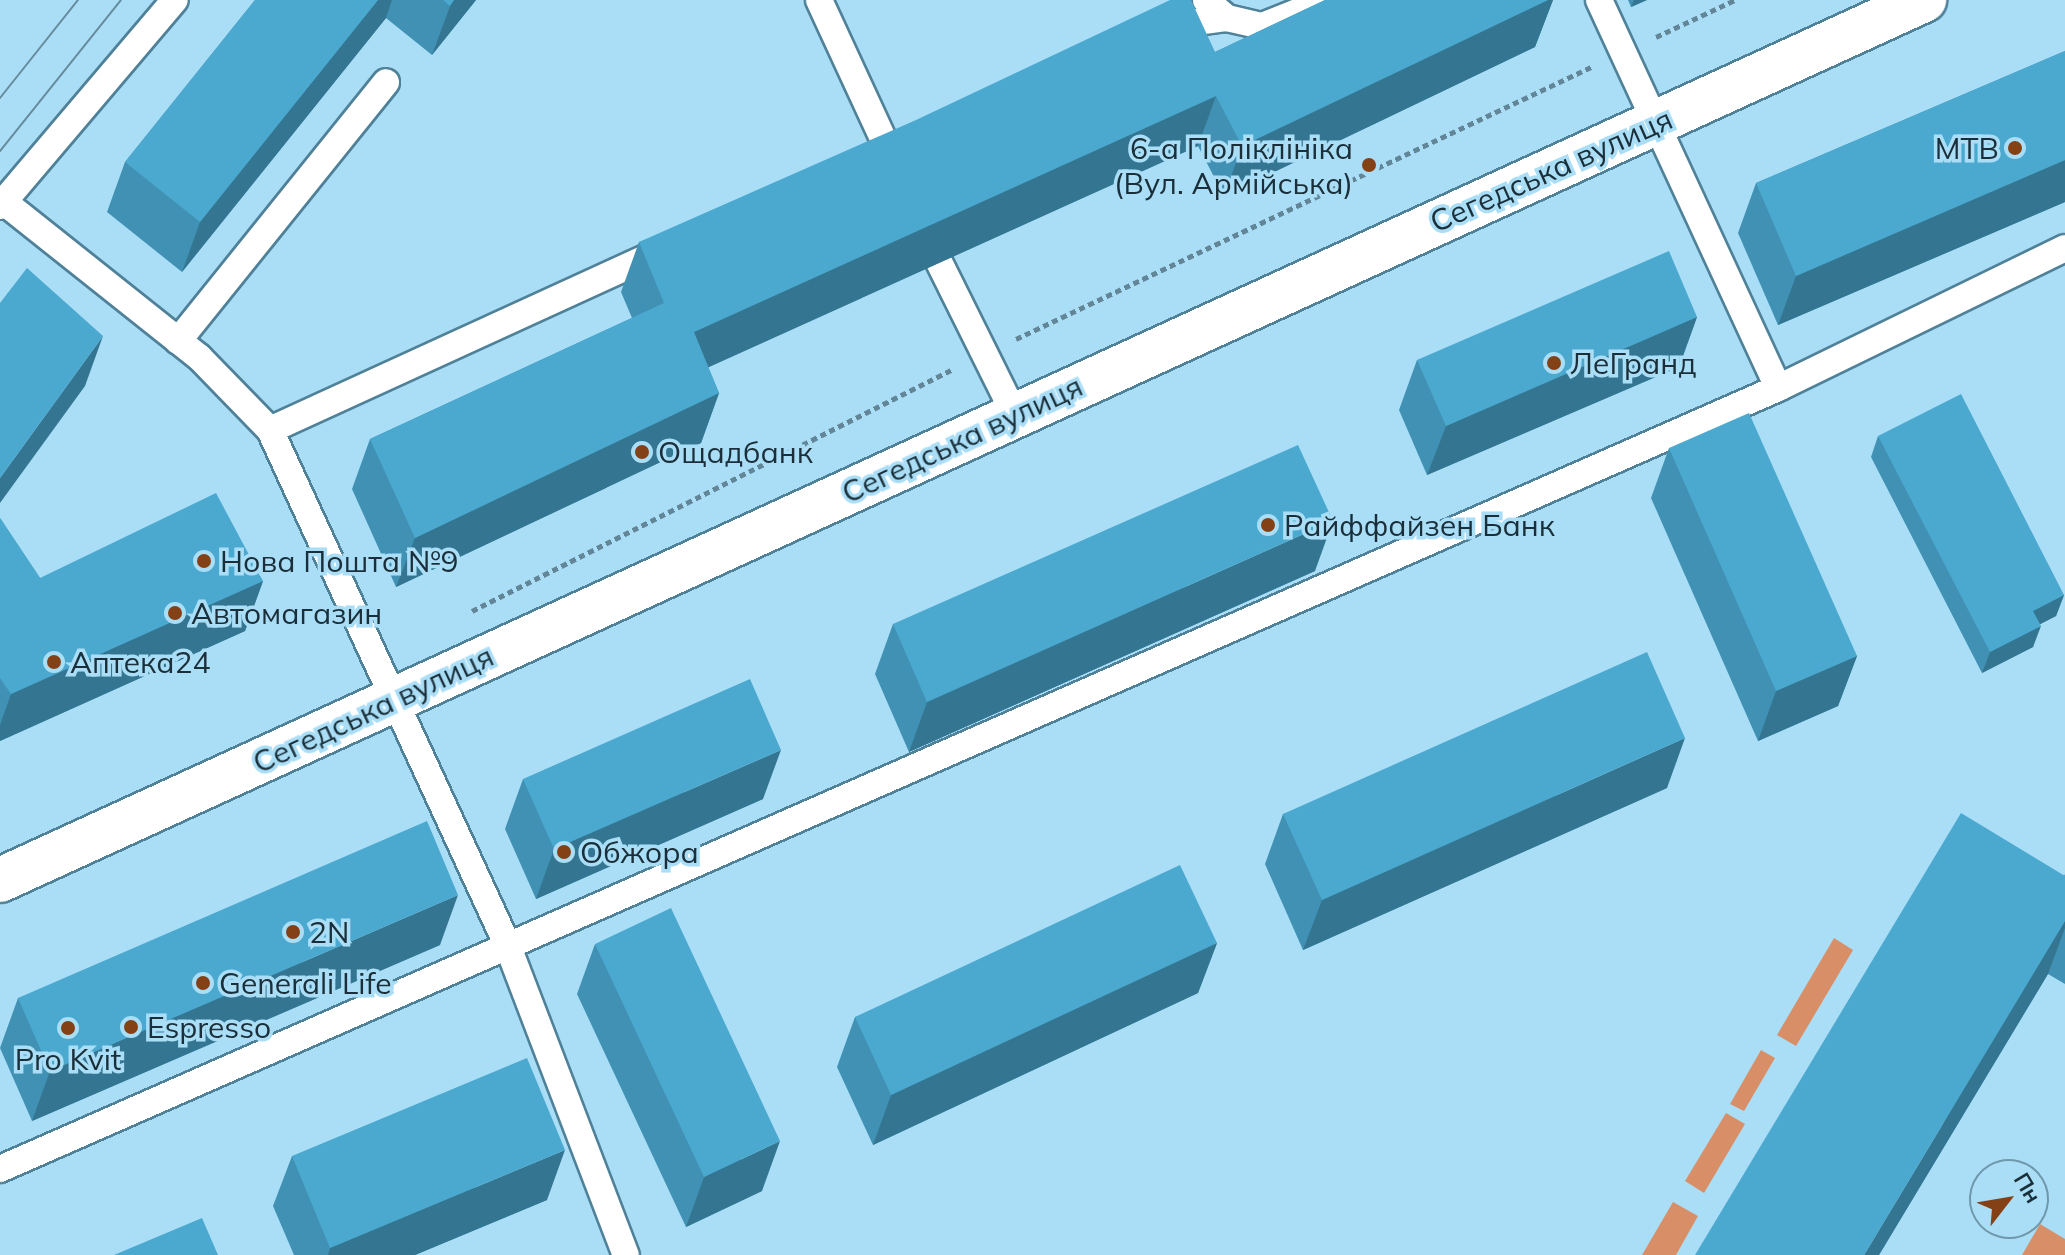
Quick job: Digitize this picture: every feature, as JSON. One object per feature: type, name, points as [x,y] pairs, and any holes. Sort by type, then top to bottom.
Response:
[{"type":"main road","name":"Сегедська вулиця","points":[[0,880],[1924,0]]},
{"type":"lane","points":[[175,0],[2,204],[178,341],[270,430],[397,698],[507,944],[626,1255]]},
{"type":"lane","points":[[819,0],[892,158]]},
{"type":"lane","points":[[1206,0],[1227,18]]},
{"type":"lane","points":[[1142,29],[1227,18],[1262,26],[1327,0]]},
{"type":"lane","points":[[1599,0],[1778,388]]},
{"type":"lane","points":[[178,341],[386,82]]},
{"type":"lane","points":[[858,160],[892,158],[915,134]]},
{"type":"lane","points":[[270,430],[686,239]]},
{"type":"lane","points":[[0,1169],[1778,388],[2065,248]]},
{"type":"lane","points":[[939,262],[1015,415]]},
{"type":"path","points":[[463,615],[984,353],[1735,0]]},
{"type":"shaded area","points":[[1834,938],[1853,950],[1796,1046],[1777,1035]]},
{"type":"shaded area","points":[[1761,1050],[1775,1058],[1744,1111],[1730,1104]]},
{"type":"shaded area","points":[[1726,1113],[1745,1124],[1704,1193],[1685,1181]]},
{"type":"shaded area","points":[[1673,1202],[1698,1216],[1676,1255],[1642,1255]]},
{"type":"shaded area","points":[[2049,1229],[2065,1239],[2065,1255],[2022,1255],[2031,1239],[2049,1239]]},
{"type":"building","points":[[255,0],[378,0],[200,222],[125,162]]},
{"type":"building","points":[[1170,0],[1191,0],[1215,52],[1325,0],[1548,0],[1242,146],[1216,96],[694,332],[719,393],[415,538],[370,439],[664,303],[639,242],[916,120]]},
{"type":"building","points":[[2065,51],[2065,160],[1796,276],[1756,183]]},
{"type":"building","points":[[1669,251],[1697,317],[1446,426],[1417,360]]},
{"type":"building","points":[[27,268],[103,336],[0,478],[0,303]]},
{"type":"building","points":[[1961,394],[2064,595],[2033,611],[2041,626],[1990,652],[1878,436]]},
{"type":"building","points":[[1749,413],[1857,656],[1776,691],[1669,448]]},
{"type":"building","points":[[1298,445],[1333,521],[927,702],[893,624]]},
{"type":"building","points":[[216,493],[263,581],[11,694],[0,678],[0,518],[40,578]]},
{"type":"building","points":[[1647,652],[1685,738],[1322,900],[1283,814]]},
{"type":"building","points":[[750,679],[781,750],[554,849],[523,779]]},
{"type":"building","points":[[1961,813],[2065,876],[2065,921],[1864,1255],[1695,1255]]},
{"type":"building","points":[[427,821],[458,895],[50,1071],[18,998]]},
{"type":"building","points":[[1180,865],[1217,943],[891,1095],[855,1017]]},
{"type":"building","points":[[671,908],[780,1141],[704,1177],[595,944]]},
{"type":"building","points":[[527,1058],[565,1150],[330,1248],[292,1156]]},
{"type":"building","points":[[202,1218],[218,1255],[114,1255]]},
{"type":"tram line","points":[[0,98],[78,0]]},
{"type":"tram line","points":[[0,151],[121,0]]},
{"type":"place","name":"МТВ","points":[[2015,148]]},
{"type":"place","name":"6-а Поліклініка (Вул. Армійська)","points":[[1369,165]]},
{"type":"place","name":"ЛеГранд","points":[[1554,363]]},
{"type":"place","name":"Ощадбанк","points":[[642,452]]},
{"type":"place","name":"Райффайзен Банк","points":[[1268,525]]},
{"type":"place","name":"Нова Пошта №9","points":[[204,561]]},
{"type":"place","name":"Автомагазин","points":[[175,613]]},
{"type":"place","name":"Аптека24","points":[[54,662]]},
{"type":"place","name":"Обжора","points":[[564,852]]},
{"type":"place","name":"2N","points":[[293,932]]},
{"type":"place","name":"Generali Life","points":[[203,983]]},
{"type":"place","name":"Espresso","points":[[131,1027]]},
{"type":"place","name":"Pro Kvit","points":[[68,1028]]}]
